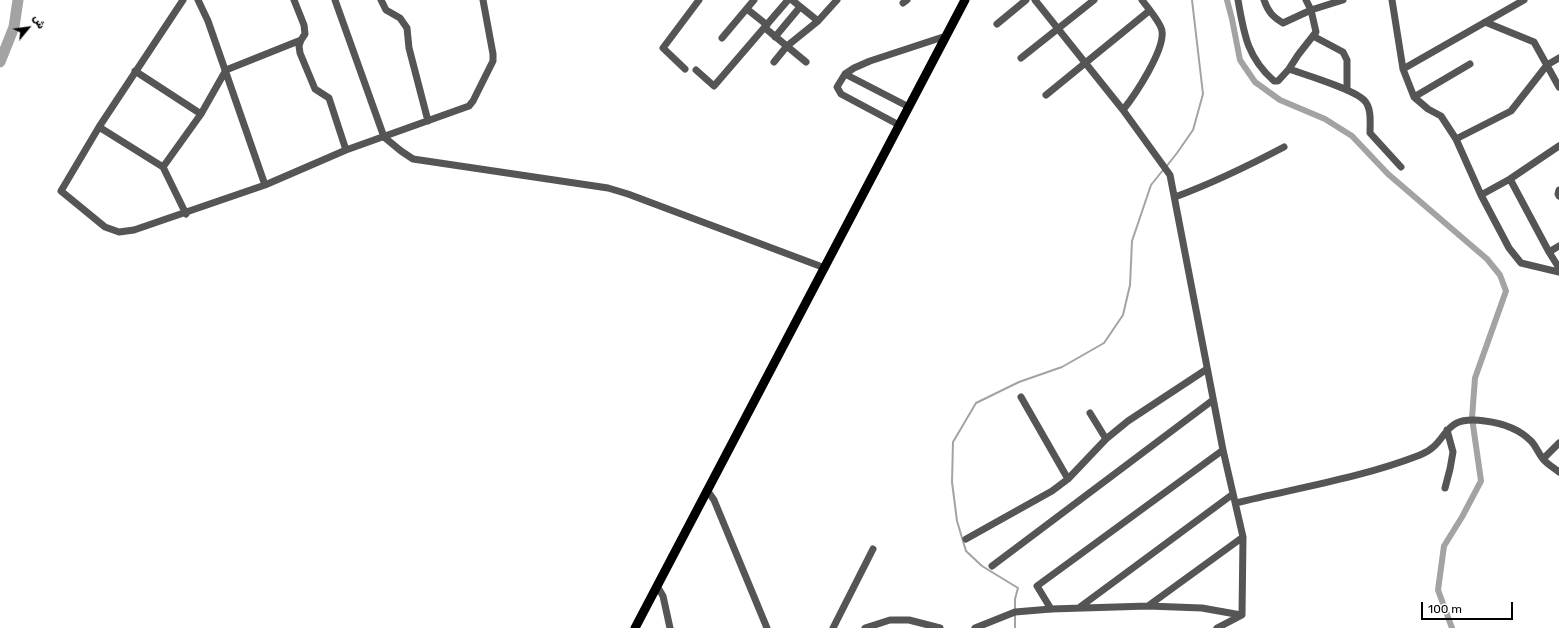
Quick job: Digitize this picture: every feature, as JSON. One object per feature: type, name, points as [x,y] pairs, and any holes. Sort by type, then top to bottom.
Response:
[{"type":"main road","points":[[635,628],[825,268],[840,235],[965,0]]},
{"type":"street","points":[[183,0],[99,127],[61,191],[105,227],[119,232],[134,230],[186,214],[265,185],[346,150],[469,106],[492,66],[493,54],[483,0]]},
{"type":"street","points":[[198,0],[208,21],[226,70],[246,133],[265,185]]},
{"type":"street","points":[[163,167],[201,114],[226,70],[298,43],[305,34],[304,25],[294,0]]},
{"type":"street","points":[[335,0],[384,137],[413,159],[608,188],[825,268]]},
{"type":"street","points":[[381,0],[386,10],[400,18],[407,28],[409,48],[428,121]]},
{"type":"street","points":[[685,69],[663,48],[698,0]]},
{"type":"street","points":[[722,38],[754,0]]},
{"type":"street","points":[[696,70],[714,86],[788,0]]},
{"type":"street","points":[[792,0],[818,21]]},
{"type":"street","points":[[774,62],[787,46],[818,21],[837,0]]},
{"type":"street","points":[[997,24],[1026,0]]},
{"type":"street","points":[[1035,0],[1123,110],[1170,175],[1223,450],[1243,537],[1242,615]]},
{"type":"street","points":[[1021,58],[1094,0]]},
{"type":"street","points":[[1123,110],[1130,101],[1157,55],[1162,41],[1162,29],[1142,0]]},
{"type":"street","points":[[1238,0],[1248,46],[1259,67],[1274,81],[1278,81],[1289,69],[1316,32],[1306,0]]},
{"type":"street","points":[[1264,0],[1266,7],[1273,17],[1284,23],[1310,10],[1343,0]]},
{"type":"street","points":[[1392,0],[1402,69],[1414,97],[1428,109],[1440,116],[1456,139],[1480,194],[1509,248],[1521,262],[1559,272]]},
{"type":"street","points":[[1402,69],[1524,0]]},
{"type":"street","points":[[775,37],[800,7]]},
{"type":"street","points":[[747,9],[766,26],[775,37],[806,62]]},
{"type":"street","points":[[1046,95],[1149,11]]},
{"type":"street","points":[[1486,22],[1534,42],[1559,87]]},
{"type":"street","points":[[899,125],[841,94],[838,87],[846,74],[854,68],[870,61],[946,36]]},
{"type":"street","points":[[1313,36],[1343,52],[1347,60],[1347,90]]},
{"type":"street","points":[[298,43],[300,54],[315,89],[329,98],[346,150]]},
{"type":"street","points":[[1456,139],[1511,111],[1547,65],[1559,58]]},
{"type":"street","points":[[1414,97],[1470,64]]},
{"type":"street","points":[[1289,69],[1347,90],[1364,100],[1369,108],[1370,133],[1401,167]]},
{"type":"street","points":[[135,71],[201,114]]},
{"type":"street","points":[[846,74],[909,107]]},
{"type":"street","points":[[99,127],[163,167],[186,214]]},
{"type":"street","points":[[1480,194],[1510,179],[1559,146]]},
{"type":"street","points":[[1175,197],[1202,187],[1284,147]]},
{"type":"street","points":[[1510,179],[1559,268]]},
{"type":"street","points":[[1559,190],[1559,196]]},
{"type":"street","points":[[1549,252],[1559,246]]},
{"type":"street","points":[[966,539],[1052,491],[1068,479],[1106,439],[1128,420],[1207,369]]},
{"type":"street","points":[[1021,397],[1068,479]]},
{"type":"street","points":[[992,566],[1213,400]]},
{"type":"street","points":[[1090,413],[1106,439]]},
{"type":"street","points":[[1236,503],[1388,467],[1423,454],[1437,444],[1446,430],[1456,422],[1462,420],[1486,421],[1511,427],[1531,441],[1543,459],[1559,472]]},
{"type":"street","points":[[1445,488],[1453,452],[1446,430]]},
{"type":"street","points":[[1543,459],[1559,443]]},
{"type":"street","points":[[1051,609],[1037,586],[1223,450]]},
{"type":"street","points":[[707,490],[714,500],[767,628]]},
{"type":"street","points":[[1080,608],[1232,494]]},
{"type":"street","points":[[1148,606],[1243,537]]},
{"type":"street","points":[[833,628],[873,549]]},
{"type":"street","points":[[657,586],[664,596],[670,628]]},
{"type":"street","points":[[975,628],[990,625],[1015,612],[1051,609],[1148,606],[1202,608],[1242,615]]},
{"type":"street","points":[[1217,628],[1242,615]]},
{"type":"street","points":[[865,628],[890,620],[908,620],[940,628]]},
{"type":"waterway","points":[[0,62],[14,27],[18,0]]},
{"type":"waterway","points":[[1166,167],[1193,130],[1203,94],[1192,0]]},
{"type":"waterway","points":[[1227,0],[1240,60],[1255,82],[1280,100],[1325,119],[1352,136],[1388,174],[1487,259],[1500,275],[1506,291],[1475,378],[1472,418],[1481,481],[1462,517],[1444,546],[1438,590],[1452,628]]},
{"type":"waterway","points":[[1015,628],[1015,599],[1018,588],[982,566],[966,551],[957,521],[952,482],[953,442],[976,403],[1019,382],[1062,367],[1104,343],[1123,315],[1130,285],[1132,241],[1151,185],[1163,170]]}]
